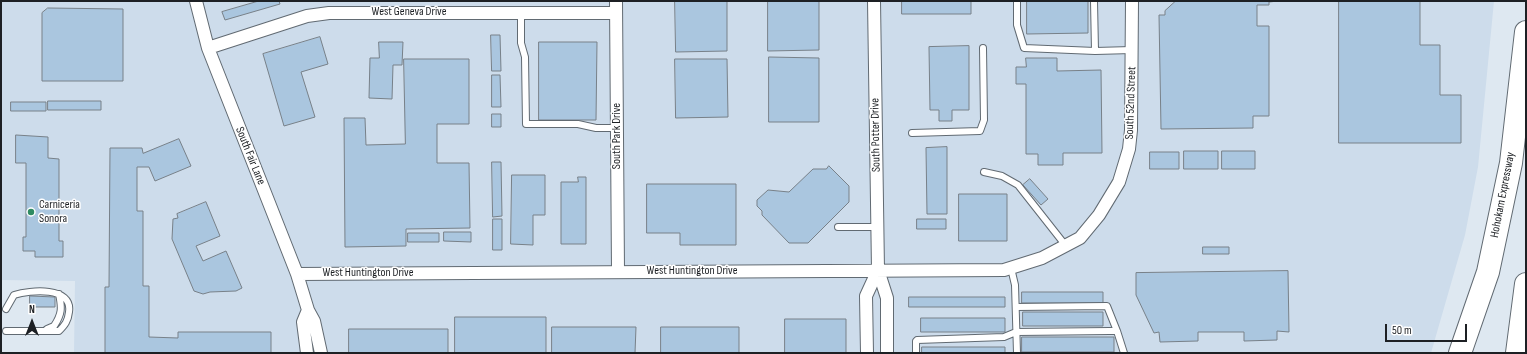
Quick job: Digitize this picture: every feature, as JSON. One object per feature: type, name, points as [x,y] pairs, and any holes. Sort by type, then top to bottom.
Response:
[{"type":"highway","name":"Hohokam Expressway","points":[[1460,353],[1488,272],[1507,178],[1526,32]]},
{"type":"highway","points":[[1517,353],[1526,284]]},
{"type":"street","name":"South Fair Lane","points":[[196,1],[208,48],[297,274],[308,310],[314,321],[321,353]]},
{"type":"street","name":"South Potter Drive","points":[[874,1],[878,270],[887,298],[887,353]]},
{"type":"street","name":"South 52nd Street","points":[[1080,238],[1099,215],[1113,193],[1123,169],[1131,130],[1132,1]]},
{"type":"street","name":"West Geneva Drive","points":[[208,48],[307,16],[329,13],[521,12],[616,7]]},
{"type":"street","name":"South Park Drive","points":[[616,7],[618,271]]},
{"type":"street","name":"West Huntington Drive","points":[[297,274],[1004,270],[1042,258],[1080,238]]},
{"type":"street","name":"South Potter Drive","points":[[867,353],[866,296],[878,270]]},
{"type":"street","name":"South Fair Lane","points":[[307,353],[303,322],[308,310]]},
{"type":"lane","points":[[1017,1],[1019,32],[1024,48],[1095,51],[1132,50]]},
{"type":"lane","points":[[1094,1],[1095,51]]},
{"type":"lane","points":[[521,12],[522,43],[525,57],[526,124],[578,124],[596,128],[617,128]]},
{"type":"lane","points":[[912,134],[980,131],[984,120],[983,48]]},
{"type":"lane","points":[[984,172],[1002,176],[1018,185],[1066,246]]},
{"type":"lane","points":[[838,227],[877,227]]},
{"type":"lane","points":[[1010,268],[1015,285],[1017,353]]},
{"type":"lane","points":[[6,309],[14,295],[23,292],[50,292],[59,294],[67,299],[70,306],[66,324],[59,331],[6,331]]},
{"type":"lane","points":[[1016,307],[1107,306],[1124,353]]},
{"type":"lane","points":[[916,353],[917,340],[1004,337],[1016,332],[1117,331]]},
{"type":"shaded area","points":[[1,1],[1494,1],[1478,167],[1465,235],[1431,353],[74,353],[75,281],[1,280]]},
{"type":"building","points":[[259,1],[279,1],[280,4],[225,20],[222,12]]},
{"type":"building","points":[[675,1],[727,1],[727,51],[676,52]]},
{"type":"building","points":[[768,1],[819,1],[819,50],[768,51]]},
{"type":"building","points":[[902,1],[971,1],[971,14],[902,14]]},
{"type":"building","points":[[1027,1],[1088,1],[1088,33],[1027,34]]},
{"type":"building","points":[[1176,1],[1278,1],[1269,2],[1269,5],[1257,5],[1257,26],[1269,26],[1269,116],[1253,116],[1253,128],[1161,129],[1159,15],[1165,15],[1165,11]]},
{"type":"building","points":[[1339,1],[1420,1],[1420,45],[1440,45],[1440,95],[1461,95],[1461,143],[1339,143]]},
{"type":"building","points":[[48,8],[123,9],[123,81],[42,81],[42,13]]},
{"type":"building","points":[[491,35],[500,35],[501,71],[492,71]]},
{"type":"building","points":[[320,37],[328,64],[301,72],[315,117],[284,126],[263,54]]},
{"type":"building","points":[[379,42],[403,42],[402,65],[393,65],[392,99],[369,98],[370,58],[379,58]]},
{"type":"building","points":[[539,42],[597,42],[596,120],[539,120]]},
{"type":"building","points":[[969,46],[969,110],[952,110],[952,121],[939,121],[939,110],[930,110],[929,47]]},
{"type":"building","points":[[769,57],[819,58],[819,122],[769,122]]},
{"type":"building","points":[[1026,58],[1057,58],[1057,71],[1101,70],[1102,153],[1063,153],[1063,165],[1038,165],[1038,154],[1026,154],[1026,84],[1016,84],[1016,67],[1026,67]]},
{"type":"building","points":[[404,59],[469,59],[469,124],[437,124],[437,163],[469,163],[470,228],[406,229],[406,246],[345,247],[344,118],[365,118],[366,145],[405,144]]},
{"type":"building","points":[[675,59],[727,59],[728,117],[676,118]]},
{"type":"building","points":[[492,75],[500,75],[501,107],[492,107]]},
{"type":"building","points":[[48,101],[101,101],[101,110],[48,110]]},
{"type":"building","points":[[11,102],[46,102],[46,111],[11,111]]},
{"type":"building","points":[[492,114],[501,114],[501,127],[492,127]]},
{"type":"building","points":[[16,135],[48,137],[48,158],[59,159],[59,241],[63,241],[63,257],[35,257],[35,251],[23,251],[23,237],[26,237],[26,163],[16,163]]},
{"type":"building","points":[[179,139],[191,166],[155,181],[149,167],[137,167],[137,211],[143,211],[143,286],[149,286],[149,337],[178,338],[178,332],[271,332],[271,353],[105,353],[105,287],[109,287],[110,148],[142,148],[143,153]]},
{"type":"building","points":[[947,147],[947,214],[927,214],[926,148]]},
{"type":"building","points":[[1184,151],[1218,151],[1218,169],[1184,169]]},
{"type":"building","points":[[1222,151],[1255,151],[1255,169],[1222,169]]},
{"type":"building","points":[[1150,152],[1179,152],[1179,169],[1150,169]]},
{"type":"building","points":[[492,162],[501,162],[502,216],[493,217]]},
{"type":"building","points":[[829,166],[849,186],[849,202],[808,243],[789,243],[762,215],[762,211],[757,206],[757,200],[768,190],[789,192],[813,169],[826,169]]},
{"type":"building","points":[[512,175],[545,175],[545,215],[533,215],[533,245],[511,244]]},
{"type":"building","points":[[578,177],[586,177],[586,244],[561,244],[561,182],[578,182]]},
{"type":"building","points":[[1030,179],[1048,199],[1041,205],[1023,185]]},
{"type":"building","points":[[647,184],[736,184],[736,245],[680,245],[680,233],[647,233]]},
{"type":"building","points":[[959,194],[1007,194],[1007,241],[959,241]]},
{"type":"building","points":[[206,202],[220,236],[196,246],[203,261],[226,251],[242,288],[236,291],[210,292],[203,294],[194,291],[172,239],[173,219],[178,218],[177,214]]},
{"type":"building","points":[[493,219],[502,219],[502,250],[493,250]]},
{"type":"building","points":[[917,219],[946,219],[946,229],[917,229]]},
{"type":"building","points":[[444,232],[471,232],[471,242],[444,241]]},
{"type":"building","points":[[408,233],[439,233],[439,242],[408,242]]},
{"type":"building","points":[[1203,247],[1229,247],[1229,254],[1203,254]]},
{"type":"building","points":[[1288,271],[1289,332],[1277,331],[1277,340],[1244,341],[1244,332],[1198,332],[1198,341],[1160,342],[1159,332],[1154,333],[1136,295],[1136,273]]},
{"type":"building","points":[[1022,292],[1103,292],[1103,303],[1022,303]]},
{"type":"building","points":[[30,296],[55,297],[55,307],[30,307]]},
{"type":"building","points":[[909,297],[1005,297],[1005,307],[909,307]]},
{"type":"building","points":[[1023,312],[1103,312],[1103,326],[1023,326]]},
{"type":"building","points":[[455,317],[546,317],[546,353],[455,353]]},
{"type":"building","points":[[921,318],[1005,318],[1005,332],[921,332]]},
{"type":"building","points":[[785,319],[846,319],[846,353],[785,353]]},
{"type":"building","points":[[552,327],[636,327],[635,353],[552,353]]},
{"type":"building","points":[[661,327],[739,327],[739,353],[661,353]]},
{"type":"building","points":[[349,329],[448,329],[448,353],[349,353]]},
{"type":"building","points":[[1022,337],[1114,337],[1114,352],[1022,352]]},
{"type":"building","points":[[922,347],[1005,347],[1005,353],[922,353]]},
{"type":"place","name":"Carniceria Sonora","points":[[31,212]]}]
